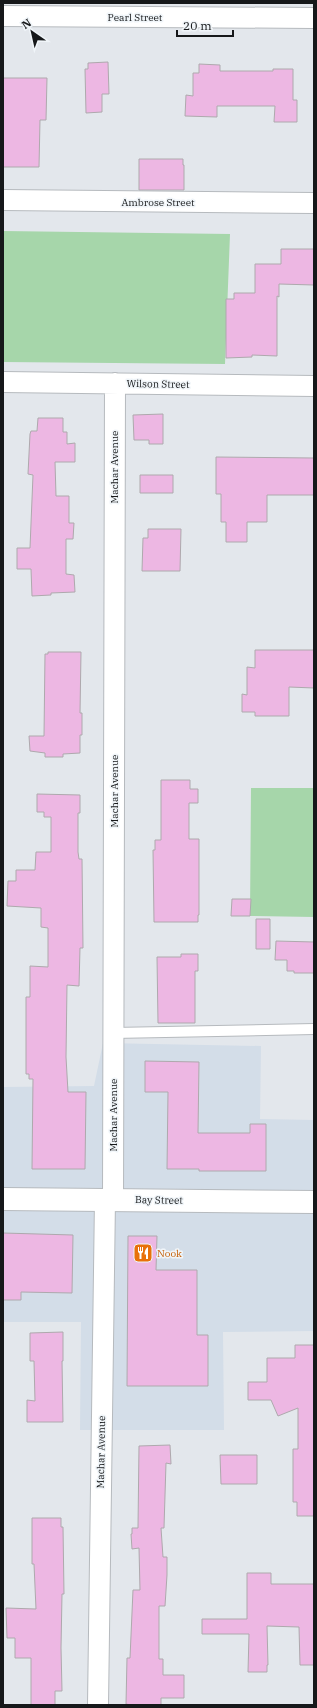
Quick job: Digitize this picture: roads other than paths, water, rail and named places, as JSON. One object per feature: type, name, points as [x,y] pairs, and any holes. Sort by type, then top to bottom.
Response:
[{"type":"street","name":"Pearl Street","points":[[3,16],[314,18]]},
{"type":"street","name":"Ambrose Street","points":[[3,200],[314,203]]},
{"type":"street","name":"Wilson Street","points":[[3,382],[314,386]]},
{"type":"street","name":"Machar Avenue","points":[[98,1705],[113,1033],[115,383]]},
{"type":"street","name":"Bay Street","points":[[3,1199],[314,1202]]},
{"type":"lane","points":[[113,1033],[314,1029]]},
{"type":"place","name":"Nook","points":[[143,1253]]}]
